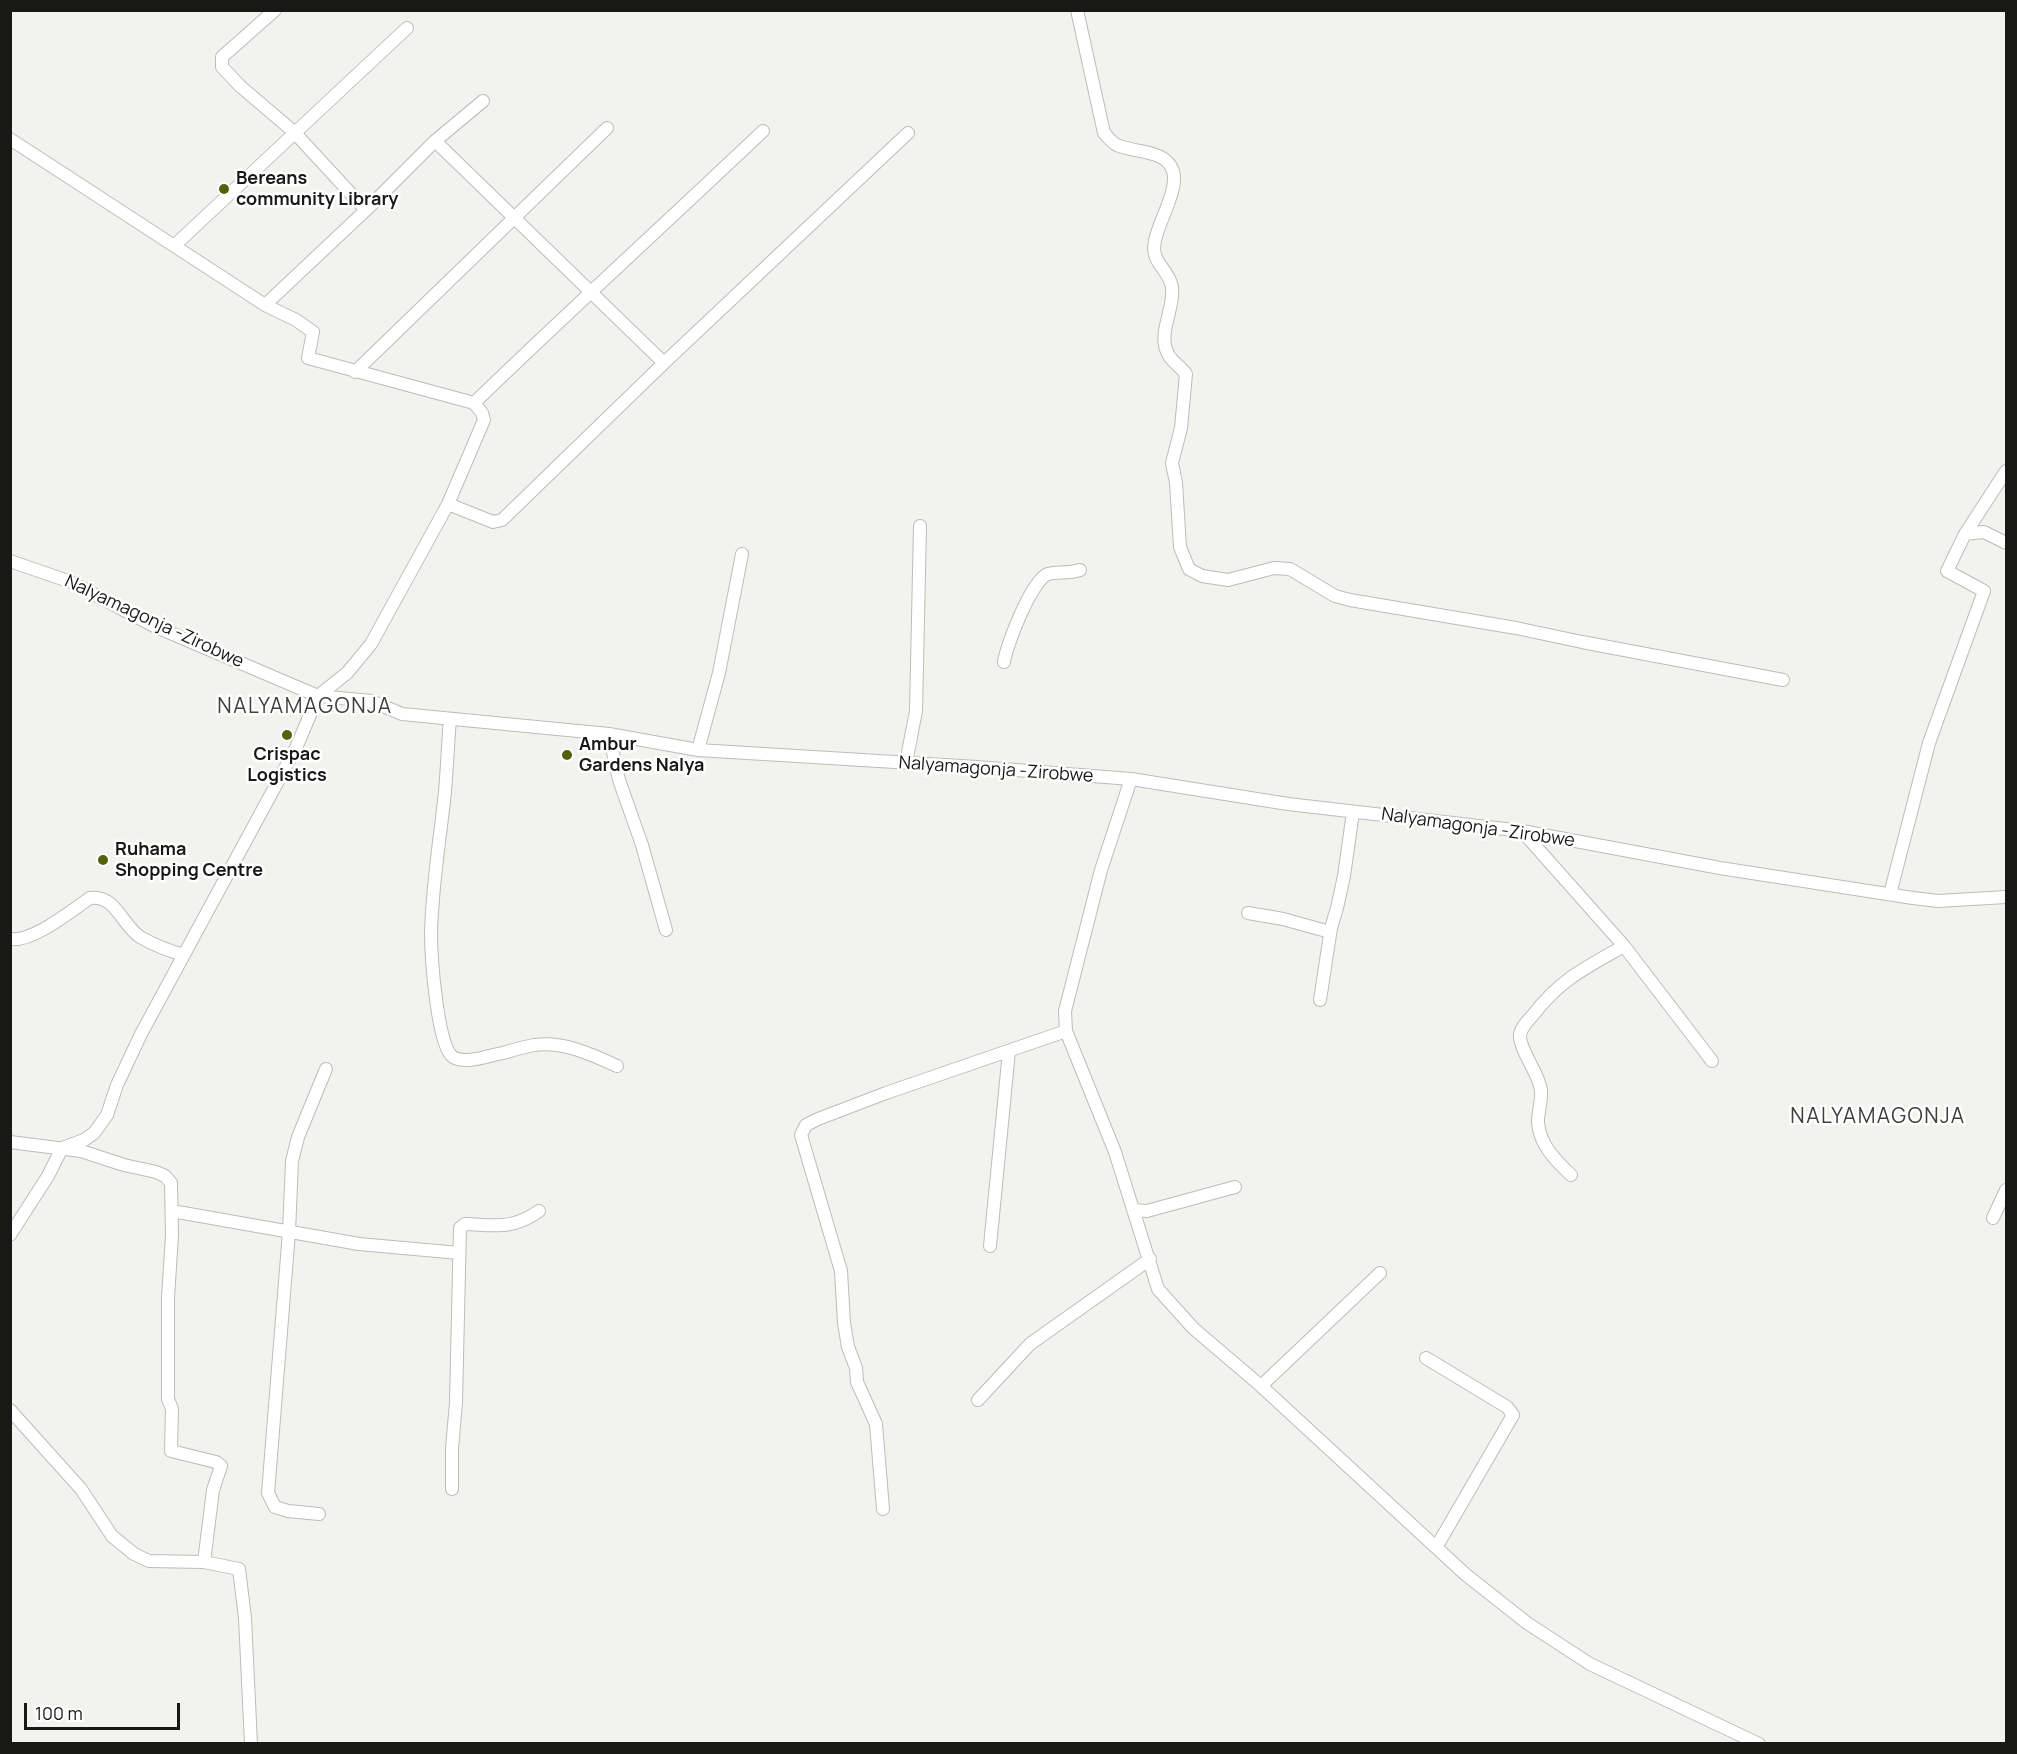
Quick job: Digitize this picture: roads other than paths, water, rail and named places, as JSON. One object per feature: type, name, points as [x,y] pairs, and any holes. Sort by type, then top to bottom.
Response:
[{"type":"street","points":[[275,10],[222,57],[220,64],[240,86],[294,132],[366,210]]},
{"type":"street","points":[[1077,10],[1104,133],[1115,145],[1153,154],[1166,161],[1173,170],[1174,185],[1154,242],[1155,255],[1172,286],[1166,325],[1166,348],[1169,356],[1186,374],[1181,428],[1172,463],[1176,483],[1180,547],[1189,569],[1202,576],[1228,580],[1274,568],[1290,569],[1335,596],[1350,600],[1516,628],[1783,680]]},
{"type":"street","points":[[175,245],[407,28]]},
{"type":"street","points":[[265,304],[366,210],[435,141],[483,101]]},
{"type":"street","points":[[356,372],[607,128]]},
{"type":"street","points":[[474,403],[589,292],[653,236],[763,131]]},
{"type":"street","points":[[448,504],[493,522],[502,520],[664,363],[908,133]]},
{"type":"street","points":[[10,139],[265,304],[296,320],[312,332],[308,358],[474,403],[482,413],[484,420],[483,427],[448,504],[371,644],[347,673],[318,696],[296,748],[141,1034],[117,1085],[107,1115],[94,1133],[84,1140],[62,1148],[48,1176],[10,1235]]},
{"type":"street","points":[[435,141],[664,363]]},
{"type":"street","points":[[1890,894],[1929,743],[1984,591],[1947,571],[1965,534],[2007,471]]},
{"type":"street","points":[[906,763],[916,711],[920,526]]},
{"type":"street","points":[[1965,534],[1984,532],[2007,543]]},
{"type":"street","points":[[698,750],[719,673],[742,554]]},
{"type":"street","name":"Nalyamagonja -Zirobwe","points":[[10,561],[71,582],[154,626],[318,696],[371,701],[402,714],[609,734],[698,750],[1131,779],[1277,802],[1522,831],[1720,868],[1938,901],[2007,897]]},
{"type":"street","points":[[1004,662],[1028,596],[1037,582],[1047,574],[1080,570]]},
{"type":"street","points":[[450,719],[431,933],[439,1025],[448,1050],[453,1057],[462,1060],[536,1045],[562,1046],[617,1066]]},
{"type":"street","points":[[609,734],[619,780],[642,845],[666,930]]},
{"type":"street","points":[[1131,779],[1101,870],[1085,929],[1065,1011],[1066,1031],[1115,1152],[1158,1289],[1193,1328],[1261,1386],[1465,1574],[1527,1623],[1590,1664],[1759,1743]]},
{"type":"street","points":[[1320,1000],[1330,932],[1344,876],[1353,812]]},
{"type":"street","points":[[1522,831],[1624,946],[1712,1061]]},
{"type":"street","points":[[10,939],[28,938],[90,898],[99,897],[107,900],[138,936],[169,951],[184,955]]},
{"type":"street","points":[[1248,913],[1283,919],[1330,932]]},
{"type":"street","points":[[1571,1175],[1542,1142],[1538,1122],[1542,1096],[1540,1084],[1521,1041],[1521,1030],[1552,992],[1565,980],[1624,946]]},
{"type":"street","points":[[883,1509],[876,1424],[857,1382],[856,1368],[848,1347],[844,1323],[841,1271],[801,1135],[807,1125],[818,1119],[886,1092],[1066,1031]]},
{"type":"street","points":[[990,1246],[1009,1051]]},
{"type":"street","points":[[319,1514],[288,1511],[275,1507],[268,1493],[289,1232],[292,1161],[298,1137],[326,1069]]},
{"type":"street","points":[[10,1142],[81,1151],[165,1176],[171,1183],[168,1320],[168,1399],[172,1409],[171,1451],[216,1462],[221,1466],[213,1490],[204,1562]]},
{"type":"street","points":[[1134,1210],[1147,1211],[1235,1187]]},
{"type":"street","points":[[1993,1218],[2007,1190]]},
{"type":"street","points":[[172,1211],[359,1244],[459,1253]]},
{"type":"street","points":[[452,1489],[460,1228],[463,1225],[510,1226],[539,1211]]},
{"type":"street","points":[[978,1401],[1030,1344],[1150,1259]]},
{"type":"street","points":[[1261,1386],[1380,1273]]},
{"type":"street","points":[[1426,1358],[1507,1407],[1513,1415],[1437,1546]]},
{"type":"street","points":[[10,1410],[81,1489],[112,1536],[126,1548],[149,1561],[204,1562],[239,1569],[245,1618],[251,1743]]},
{"type":"place","name":"Bereans community Library","points":[[224,189]]},
{"type":"place","name":"Crispac Logistics","points":[[287,735]]},
{"type":"place","name":"Ambur Gardens Nalya","points":[[567,755]]},
{"type":"place","name":"Ruhama Shopping Centre","points":[[103,860]]},
{"type":"district","name":"NALYAMAGONJA","points":[[305,707]]},
{"type":"district","name":"NALYAMAGONJA","points":[[1878,1117]]}]
